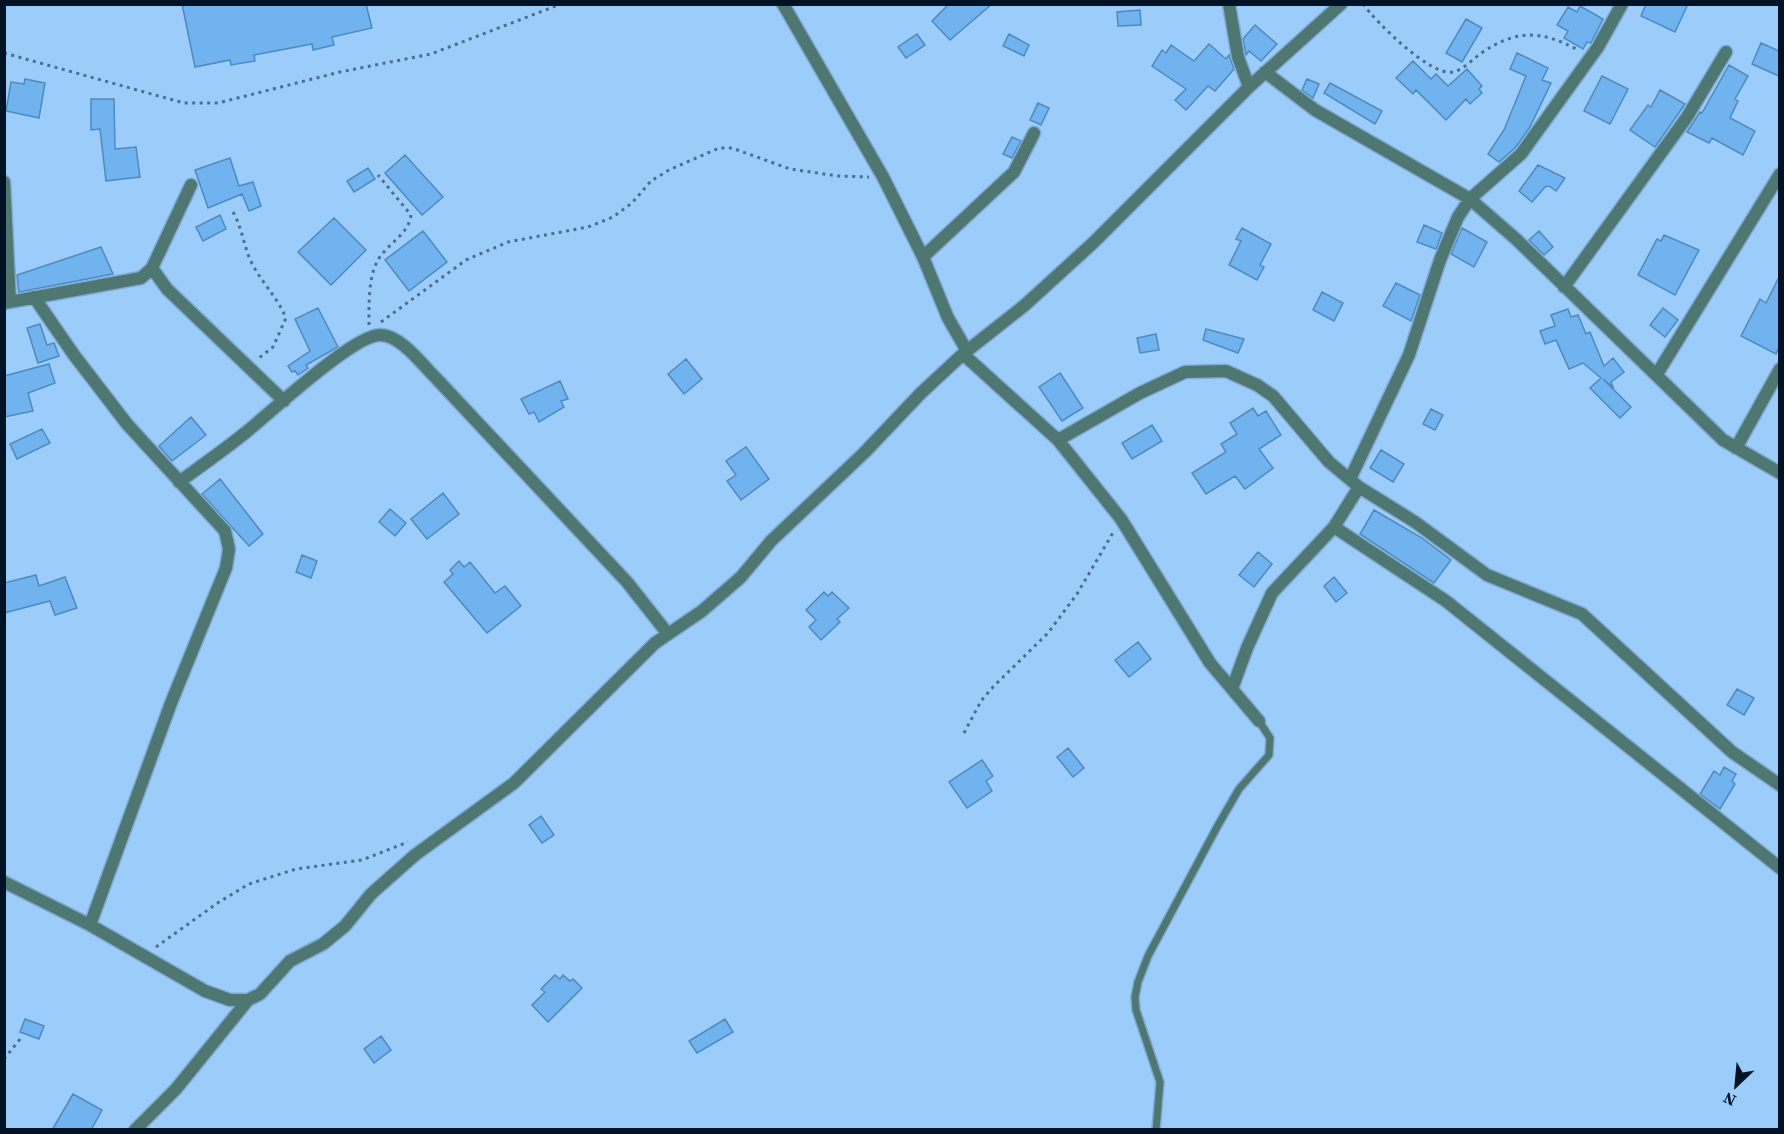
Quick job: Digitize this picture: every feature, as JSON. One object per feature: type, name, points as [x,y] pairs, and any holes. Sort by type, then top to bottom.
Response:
[{"type":"street","points":[[783,4],[883,177],[923,257],[948,318],[965,352],[1058,440],[1121,519],[1210,663],[1259,721]]},
{"type":"street","points":[[1229,4],[1238,57],[1249,87]]},
{"type":"street","points":[[135,1130],[182,1082],[248,1000],[260,994],[290,961],[334,937],[371,894],[415,855],[514,783],[655,643],[741,577],[771,541],[965,352],[1025,305],[1093,243],[1249,87],[1341,4]]},
{"type":"street","points":[[1232,689],[1247,648],[1272,593],[1334,527],[1409,355],[1450,234],[1470,200],[1521,154],[1590,57],[1622,4]]},
{"type":"street","points":[[1564,287],[1687,117],[1726,52]]},
{"type":"street","points":[[1265,72],[1315,110],[1470,200],[1517,240],[1723,440],[1779,473]]},
{"type":"street","points":[[923,257],[1014,172],[1034,133]]},
{"type":"street","points":[[1657,374],[1779,174]]},
{"type":"street","points":[[4,182],[7,302],[141,278],[152,268],[191,185]]},
{"type":"street","points":[[152,268],[168,289],[284,401]]},
{"type":"street","points":[[34,297],[74,355],[127,424],[225,531],[229,549],[226,568],[171,703],[90,925]]},
{"type":"street","points":[[179,482],[323,369],[370,336],[391,338],[435,376],[627,582],[668,634]]},
{"type":"street","points":[[1736,448],[1779,369]]},
{"type":"street","points":[[1058,440],[1140,393],[1185,372],[1226,371],[1257,385],[1273,396],[1313,446],[1355,483],[1415,522],[1487,576],[1582,614],[1725,745],[1779,785]]},
{"type":"street","points":[[1334,527],[1446,601],[1779,868]]},
{"type":"street","points":[[4,882],[90,925],[205,991],[230,1000],[248,1000]]},
{"type":"lane","points":[[1156,1130],[1160,1082],[1136,1010],[1135,997],[1138,982],[1149,956],[1217,827],[1239,789],[1269,755],[1270,738],[1259,721]]},
{"type":"path","points":[[4,53],[184,103],[218,103],[340,72],[431,54],[561,4]]},
{"type":"path","points":[[1363,4],[1420,58],[1446,72],[1457,71],[1494,45],[1528,34],[1545,35],[1590,57]]},
{"type":"path","points":[[378,175],[411,215],[411,223],[377,260],[372,275],[370,330],[466,260],[508,242],[588,227],[613,217],[632,204],[651,181],[669,170],[719,148],[732,148],[790,169],[838,176],[883,177]]},
{"type":"path","points":[[233,212],[241,225],[249,257],[286,318],[273,346],[249,367]]},
{"type":"path","points":[[964,733],[981,701],[1048,633],[1077,594],[1097,556],[1121,519]]},
{"type":"path","points":[[145,955],[219,902],[249,884],[296,869],[362,860],[416,838]]},
{"type":"path","points":[[4,1059],[21,1038]]},
{"type":"building","points":[[182,4],[366,4],[372,28],[332,37],[334,45],[313,50],[312,44],[254,55],[255,61],[231,65],[230,60],[195,67]]},
{"type":"building","points":[[949,4],[992,4],[950,40],[932,21]]},
{"type":"building","points":[[1646,4],[1688,4],[1675,32],[1641,16]]},
{"type":"building","points":[[1580,6],[1603,19],[1591,43],[1587,42],[1583,49],[1564,38],[1568,31],[1557,25],[1568,7],[1577,12]]},
{"type":"building","points":[[1140,10],[1141,25],[1118,26],[1117,12]]},
{"type":"building","points":[[1466,19],[1482,28],[1462,62],[1446,53]]},
{"type":"building","points":[[1255,25],[1277,44],[1261,61],[1249,51],[1246,55],[1243,39]]},
{"type":"building","points":[[917,34],[925,45],[906,58],[898,47]]},
{"type":"building","points":[[1009,34],[1029,45],[1024,56],[1003,46]]},
{"type":"building","points":[[1761,43],[1779,51],[1779,76],[1752,64]]},
{"type":"building","points":[[1209,44],[1226,59],[1229,55],[1234,69],[1215,91],[1208,86],[1186,110],[1175,100],[1186,89],[1152,66],[1162,50],[1166,53],[1171,45],[1194,61]]},
{"type":"building","points":[[1517,53],[1548,68],[1542,80],[1551,83],[1530,127],[1515,148],[1499,162],[1488,154],[1504,130],[1526,76],[1510,69]]},
{"type":"building","points":[[1413,61],[1431,79],[1436,74],[1448,86],[1467,69],[1482,86],[1479,89],[1482,93],[1470,104],[1466,99],[1446,120],[1416,90],[1413,94],[1396,78]]},
{"type":"building","points":[[1729,65],[1748,76],[1735,99],[1738,101],[1730,118],[1755,131],[1743,155],[1712,138],[1709,143],[1687,132],[1700,112],[1702,113]]},
{"type":"building","points":[[1602,76],[1628,89],[1610,124],[1584,111]]},
{"type":"building","points":[[25,79],[45,83],[39,118],[6,111],[11,82],[24,84]]},
{"type":"building","points":[[1307,79],[1319,84],[1313,98],[1302,90]]},
{"type":"building","points":[[1330,83],[1382,111],[1375,124],[1324,93]]},
{"type":"building","points":[[1660,90],[1685,104],[1655,147],[1630,130],[1648,105],[1651,107]]},
{"type":"building","points":[[91,99],[114,99],[115,149],[136,147],[140,177],[106,181],[100,129],[91,130]]},
{"type":"building","points":[[1038,103],[1049,108],[1041,125],[1030,120]]},
{"type":"building","points":[[1012,137],[1021,141],[1012,158],[1003,154]]},
{"type":"building","points":[[405,155],[443,197],[422,215],[385,173]]},
{"type":"building","points":[[230,158],[239,186],[253,182],[261,206],[249,211],[242,194],[208,208],[195,170]]},
{"type":"building","points":[[1538,165],[1565,178],[1556,191],[1549,186],[1545,187],[1532,202],[1519,191]]},
{"type":"building","points":[[368,168],[375,179],[354,192],[347,181]]},
{"type":"building","points":[[220,215],[226,229],[203,241],[196,227]]},
{"type":"building","points":[[334,218],[366,250],[331,285],[298,252]]},
{"type":"building","points":[[1424,225],[1442,233],[1436,249],[1417,242]]},
{"type":"building","points":[[1242,228],[1271,244],[1260,265],[1264,267],[1257,280],[1229,265],[1241,241],[1236,239]]},
{"type":"building","points":[[1462,228],[1487,242],[1474,267],[1451,254]]},
{"type":"building","points":[[423,231],[447,262],[409,291],[385,260]]},
{"type":"building","points":[[1539,231],[1553,247],[1544,255],[1529,240]]},
{"type":"building","points":[[1664,235],[1699,250],[1675,295],[1638,275],[1657,239],[1661,241]]},
{"type":"building","points":[[101,247],[113,274],[19,292],[17,275]]},
{"type":"building","points":[[1779,277],[1779,347],[1776,354],[1741,336],[1760,299],[1766,303]]},
{"type":"building","points":[[1396,283],[1420,295],[1411,321],[1383,306]]},
{"type":"building","points":[[1322,292],[1343,303],[1334,321],[1313,310]]},
{"type":"building","points":[[318,308],[338,347],[306,365],[308,368],[298,375],[288,366],[310,351],[295,319]]},
{"type":"building","points":[[1663,308],[1678,320],[1665,337],[1650,325]]},
{"type":"building","points":[[1568,309],[1571,317],[1578,315],[1586,334],[1590,332],[1604,366],[1613,358],[1624,372],[1611,382],[1613,387],[1603,379],[1631,407],[1620,418],[1590,388],[1601,378],[1583,363],[1569,369],[1556,340],[1545,344],[1540,331],[1555,326],[1551,315]]},
{"type":"building","points":[[40,324],[47,345],[54,343],[59,356],[38,363],[27,328]]},
{"type":"building","points":[[1206,329],[1244,339],[1238,353],[1203,340]]},
{"type":"building","points":[[1156,334],[1159,350],[1140,353],[1137,338]]},
{"type":"building","points":[[686,359],[702,379],[684,394],[668,374]]},
{"type":"building","points":[[49,364],[55,383],[28,393],[33,411],[4,417],[4,376]]},
{"type":"building","points":[[1060,373],[1083,408],[1062,421],[1039,387]]},
{"type":"building","points":[[560,381],[568,399],[561,401],[564,407],[539,422],[534,412],[529,414],[521,399]]},
{"type":"building","points":[[1253,408],[1258,416],[1266,411],[1281,435],[1259,449],[1273,468],[1245,489],[1235,476],[1206,494],[1192,473],[1226,452],[1221,444],[1237,434],[1230,423]]},
{"type":"building","points":[[1431,409],[1443,415],[1435,430],[1423,424]]},
{"type":"building","points":[[191,417],[206,435],[172,461],[159,446]]},
{"type":"building","points":[[1152,425],[1162,441],[1132,459],[1122,443]]},
{"type":"building","points":[[42,429],[50,443],[17,459],[10,444]]},
{"type":"building","points":[[746,447],[769,479],[741,500],[727,481],[736,475],[726,461]]},
{"type":"building","points":[[1381,450],[1404,464],[1393,482],[1370,468]]},
{"type":"building","points":[[220,479],[263,534],[249,546],[202,494]]},
{"type":"building","points":[[443,493],[459,514],[427,539],[411,519]]},
{"type":"building","points":[[390,509],[406,523],[395,536],[379,522]]},
{"type":"building","points":[[1374,510],[1422,538],[1451,560],[1434,583],[1360,534]]},
{"type":"building","points":[[1258,552],[1272,564],[1254,587],[1239,575]]},
{"type":"building","points":[[302,555],[317,561],[311,578],[296,572]]},
{"type":"building","points":[[459,561],[464,567],[470,562],[495,593],[505,586],[521,606],[487,633],[444,582],[453,574],[450,570]]},
{"type":"building","points":[[36,575],[39,586],[65,577],[77,608],[55,615],[50,601],[4,613],[4,583]]},
{"type":"building","points":[[1334,577],[1347,593],[1336,602],[1324,586]]},
{"type":"building","points":[[824,592],[828,596],[832,592],[849,608],[837,619],[840,622],[821,640],[809,627],[816,620],[806,610]]},
{"type":"building","points":[[1138,642],[1151,659],[1129,677],[1115,660]]},
{"type":"building","points":[[1737,689],[1754,698],[1744,715],[1727,705]]},
{"type":"building","points":[[1068,748],[1084,768],[1073,777],[1057,757]]},
{"type":"building","points":[[982,760],[993,776],[986,781],[992,791],[967,808],[949,782]]},
{"type":"building","points":[[1724,767],[1736,774],[1732,781],[1735,784],[1720,809],[1700,794],[1714,771],[1720,775]]},
{"type":"building","points":[[541,816],[554,835],[542,843],[529,825]]},
{"type":"building","points":[[555,975],[560,979],[563,975],[570,981],[573,979],[582,988],[548,1022],[532,1005],[545,992],[541,989]]},
{"type":"building","points":[[25,1019],[44,1026],[39,1039],[20,1032]]},
{"type":"building","points":[[725,1019],[733,1032],[697,1053],[689,1041]]},
{"type":"building","points":[[381,1036],[391,1050],[374,1063],[364,1049]]},
{"type":"building","points":[[73,1094],[102,1110],[91,1130],[52,1130]]}]
